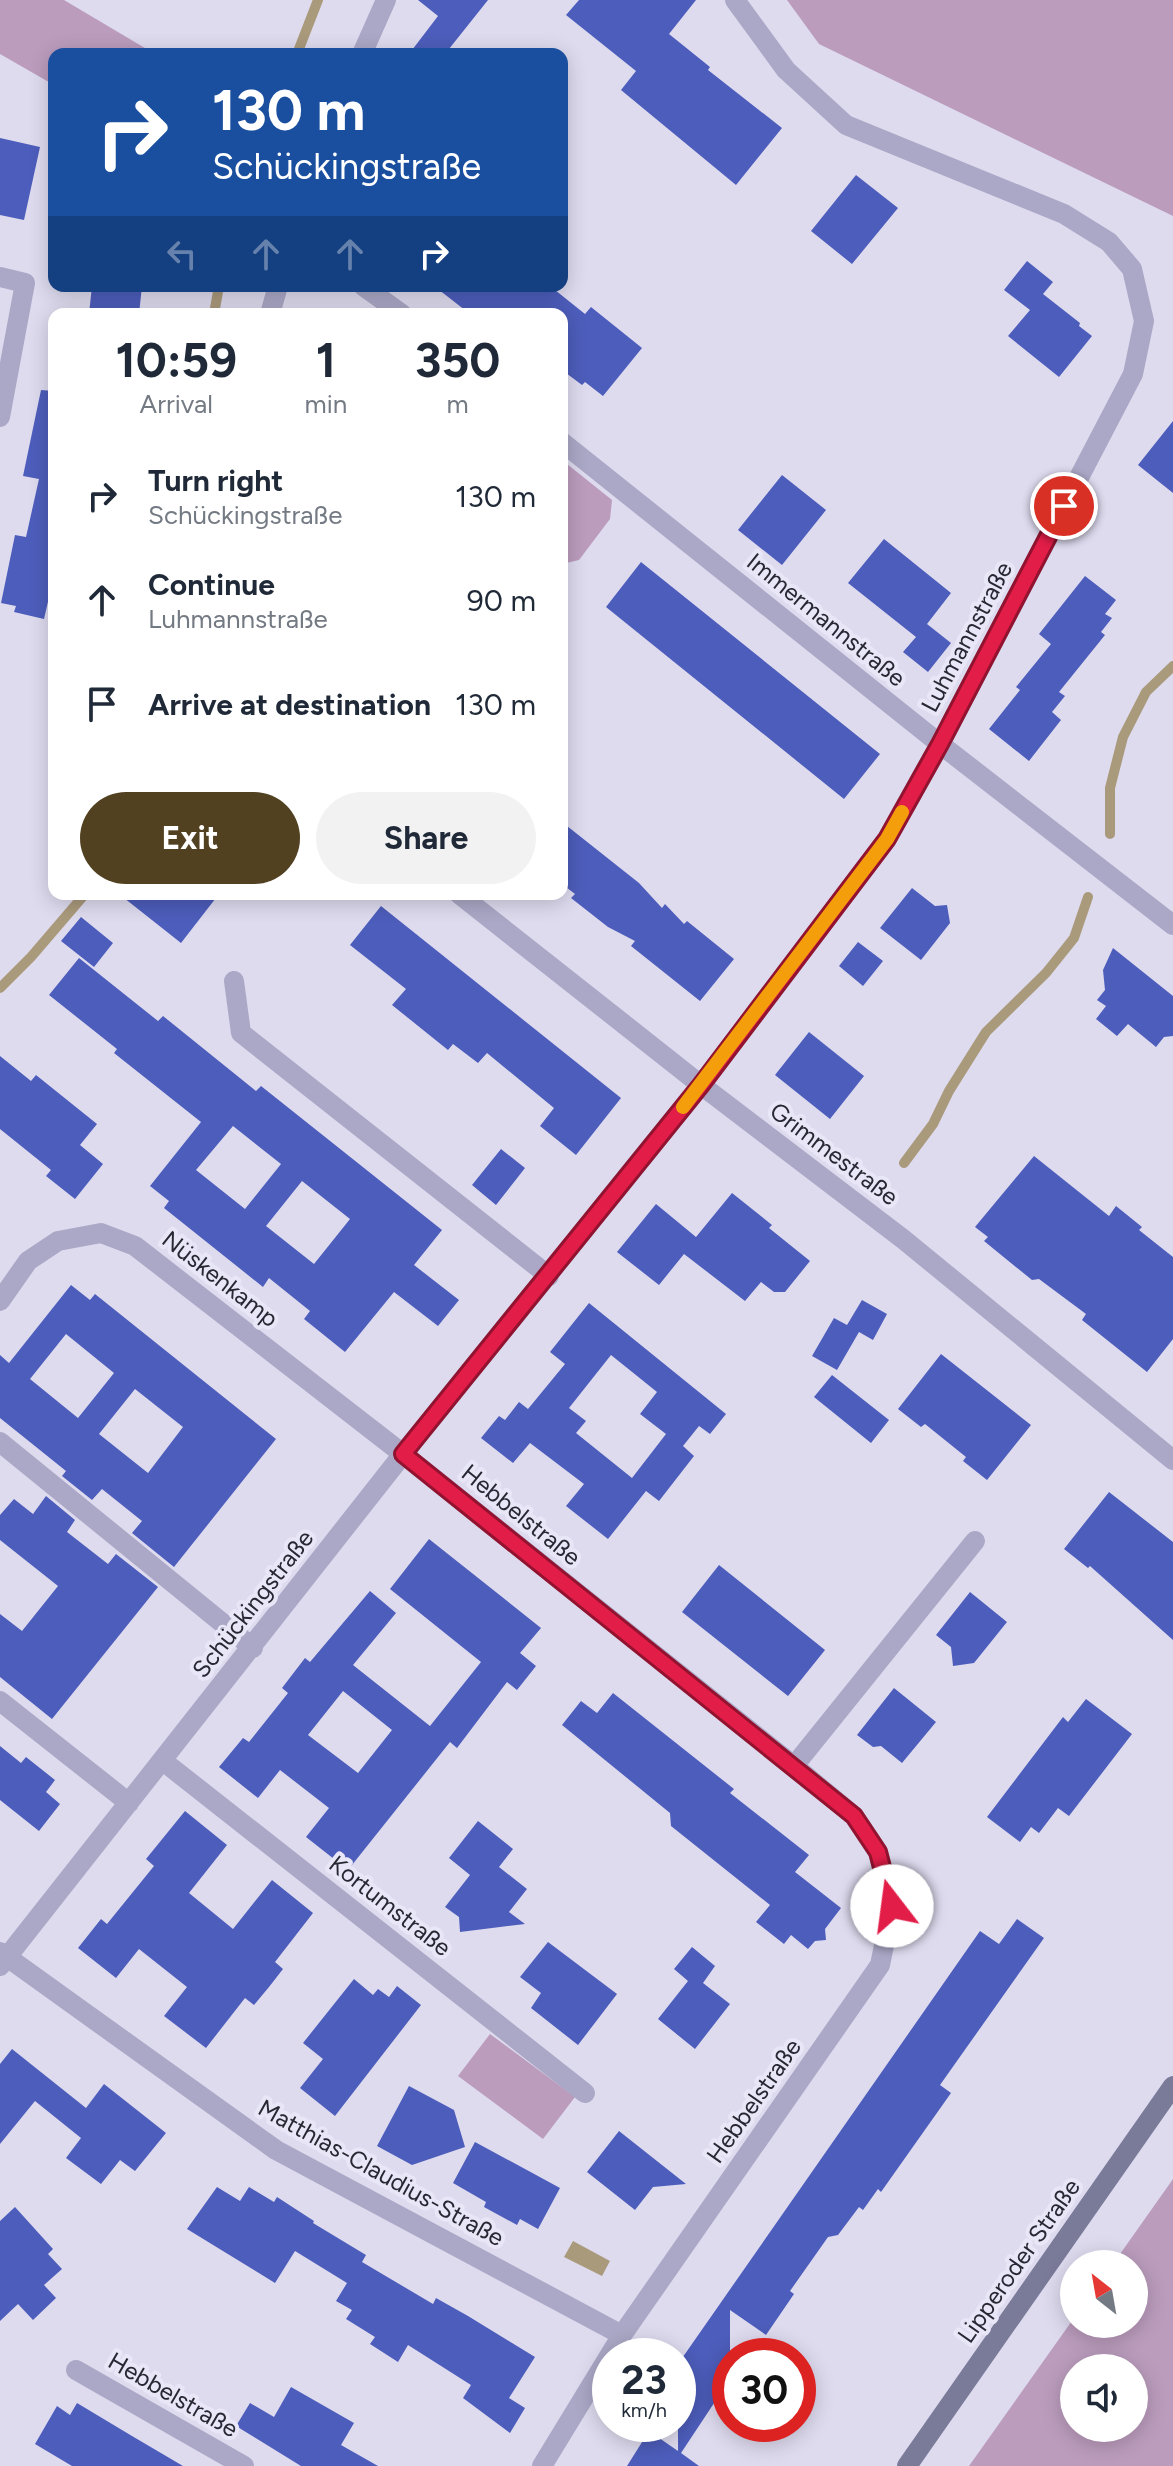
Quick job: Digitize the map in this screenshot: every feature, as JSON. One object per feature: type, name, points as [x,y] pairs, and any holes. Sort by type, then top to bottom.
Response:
[{"type":"main road","name":"Lipperoder Straße","points":[[907,2466],[1173,2086]]},
{"type":"street","points":[[365,48],[386,0]]},
{"type":"street","name":"Luhmannstraße","points":[[701,1085],[887,839],[940,744],[1133,374],[1144,321],[1132,269],[1109,242],[1064,214],[846,125],[786,70],[735,0]]},
{"type":"street","points":[[0,277],[25,283],[0,417]]},
{"type":"street","points":[[371,292],[394,308]]},
{"type":"street","name":"Immermannstraße","points":[[568,447],[940,744],[1173,925]]},
{"type":"street","name":"Grimmestraße","points":[[467,900],[903,1239],[1173,1460]]},
{"type":"street","points":[[234,981],[241,1033],[549,1276]]},
{"type":"street","name":"Schückingstraße","points":[[2,1959],[701,1085]]},
{"type":"street","name":"Nüskenkamp","points":[[0,1301],[28,1261],[58,1241],[101,1233],[135,1246],[403,1454]]},
{"type":"street","points":[[0,1442],[253,1648]]},
{"type":"street","name":"Hebbelstraße","points":[[403,1454],[854,1816],[878,1852],[892,1906],[880,1965],[622,2335],[542,2466]]},
{"type":"street","points":[[794,1766],[975,1541]]},
{"type":"street","points":[[0,1701],[129,1803]]},
{"type":"street","name":"Kortumstraße","points":[[163,1761],[585,2093]]},
{"type":"street","name":"Matthias-Claudius-Straße","points":[[2,1959],[276,2150],[622,2335]]},
{"type":"street","name":"Hebbelstraße","points":[[76,2370],[244,2466]]},
{"type":"shaded area","points":[[0,0],[64,0],[145,48],[48,48],[48,82],[0,54]]},
{"type":"shaded area","points":[[787,0],[1173,0],[1173,216],[819,44]]},
{"type":"shaded area","points":[[568,465],[612,500],[610,519],[579,560],[568,563]]},
{"type":"shaded area","points":[[490,2034],[575,2097],[543,2139],[458,2076]]},
{"type":"shaded area","points":[[1173,2179],[1173,2466],[969,2466],[1060,2338],[1148,2338],[1148,2250],[1123,2250]]},
{"type":"shaded area","points":[[573,2241],[610,2261],[602,2276],[564,2257]]},
{"type":"building","points":[[418,0],[488,0],[450,48],[414,48],[438,16]]},
{"type":"building","points":[[579,0],[696,0],[669,34],[710,67],[708,70],[782,128],[736,185],[621,90],[636,71],[566,15]]},
{"type":"building","points":[[0,138],[40,147],[24,220],[0,215]]},
{"type":"building","points":[[856,175],[898,208],[852,264],[811,231]]},
{"type":"building","points":[[1027,261],[1053,282],[1043,294],[1092,336],[1059,377],[1008,336],[1030,310],[1004,290]]},
{"type":"building","points":[[91,292],[141,292],[140,308],[90,308]]},
{"type":"building","points":[[442,292],[558,292],[585,314],[591,307],[642,348],[603,396],[585,382],[582,385],[568,374],[568,308],[462,308]]},
{"type":"building","points":[[41,390],[48,391],[48,602],[44,619],[14,612],[16,606],[1,603],[15,535],[26,537],[39,479],[23,476]]},
{"type":"building","points":[[1173,421],[1173,493],[1138,465]]},
{"type":"building","points":[[782,475],[826,510],[782,565],[738,530]]},
{"type":"building","points":[[884,539],[951,593],[927,624],[951,643],[928,672],[903,652],[916,637],[848,583]]},
{"type":"building","points":[[641,562],[880,754],[844,799],[606,607]]},
{"type":"building","points":[[1085,576],[1116,600],[1105,614],[1112,618],[1101,632],[1105,635],[1059,692],[1065,696],[1052,712],[1061,720],[1029,761],[989,729],[1020,690],[1016,687],[1051,644],[1039,634]]},
{"type":"building","points":[[568,827],[639,883],[662,908],[665,904],[684,924],[687,921],[734,959],[700,1001],[631,946],[635,941],[608,927],[571,898],[575,894],[568,889]]},
{"type":"building","points":[[912,888],[935,906],[947,905],[950,923],[921,960],[880,928]]},
{"type":"building","points":[[127,900],[214,900],[181,943]]},
{"type":"building","points":[[381,906],[621,1098],[576,1155],[540,1126],[554,1108],[487,1053],[478,1063],[453,1044],[448,1050],[392,1005],[406,989],[350,945]]},
{"type":"building","points":[[81,917],[113,943],[94,967],[61,941]]},
{"type":"building","points":[[858,942],[883,961],[863,986],[839,966]]},
{"type":"building","points":[[1113,948],[1173,996],[1173,1036],[1164,1037],[1156,1047],[1128,1024],[1117,1036],[1096,1019],[1106,1006],[1097,1000],[1105,990],[1103,970]]},
{"type":"building","points":[[79,958],[158,1021],[163,1016],[256,1091],[261,1086],[442,1230],[414,1265],[459,1300],[438,1326],[394,1292],[345,1352],[304,1319],[310,1311],[269,1278],[263,1287],[164,1208],[169,1201],[150,1186],[201,1122],[114,1053],[117,1049],[49,995]],"holes":[[[233,1126],[281,1164],[245,1209],[196,1170]],[[302,1181],[350,1219],[314,1264],[266,1226]]]},
{"type":"building","points":[[809,1032],[864,1076],[830,1119],[775,1075]]},
{"type":"building","points":[[0,1056],[31,1081],[36,1075],[97,1124],[80,1145],[103,1164],[75,1199],[46,1176],[51,1170],[0,1129]]},
{"type":"building","points":[[501,1149],[525,1168],[496,1205],[472,1185]]},
{"type":"building","points":[[1034,1156],[1109,1216],[1116,1206],[1142,1227],[1139,1230],[1173,1257],[1173,1339],[1147,1372],[1082,1320],[1086,1314],[1039,1279],[1032,1280],[984,1241],[988,1237],[975,1227]]},
{"type":"building","points":[[732,1193],[810,1261],[785,1292],[774,1292],[761,1282],[745,1301],[684,1254],[659,1285],[617,1252],[656,1204],[696,1237]]},
{"type":"building","points":[[71,1285],[90,1300],[95,1294],[276,1439],[174,1567],[132,1533],[142,1521],[102,1489],[92,1500],[62,1476],[66,1471],[0,1418],[0,1355],[9,1363]],"holes":[[[66,1334],[114,1373],[78,1418],[30,1379]],[[135,1389],[183,1427],[148,1473],[99,1434]]]},
{"type":"building","points":[[862,1300],[887,1314],[873,1340],[859,1332],[837,1370],[812,1356],[834,1318],[847,1325]]},
{"type":"building","points":[[589,1303],[726,1414],[710,1434],[699,1426],[683,1446],[694,1456],[659,1501],[646,1491],[608,1539],[566,1506],[584,1484],[530,1443],[513,1463],[481,1438],[499,1416],[505,1420],[519,1402],[528,1409],[565,1364],[550,1352]],"holes":[[[611,1355],[657,1392],[640,1414],[666,1434],[632,1478],[576,1433],[586,1421],[569,1408]]]},
{"type":"building","points":[[941,1354],[1031,1425],[987,1480],[963,1461],[966,1457],[925,1424],[921,1427],[898,1409]]},
{"type":"building","points":[[832,1375],[889,1420],[871,1443],[814,1397]]},
{"type":"building","points":[[1109,1492],[1173,1542],[1173,1640],[1090,1566],[1088,1568],[1064,1549]]},
{"type":"building","points":[[46,1496],[75,1520],[67,1532],[108,1564],[116,1554],[158,1587],[52,1719],[0,1677],[0,1614],[22,1631],[58,1586],[0,1540],[0,1515],[14,1499],[33,1514]]},
{"type":"building","points":[[429,1539],[541,1628],[520,1653],[536,1666],[517,1690],[507,1682],[457,1748],[450,1742],[348,1870],[306,1837],[329,1808],[280,1770],[258,1798],[219,1767],[243,1738],[249,1742],[288,1693],[282,1688],[305,1658],[310,1662],[370,1591],[396,1613],[353,1665],[430,1726],[481,1662],[390,1589]],"holes":[[[343,1691],[392,1730],[358,1773],[308,1735]]]},
{"type":"building","points":[[719,1565],[825,1650],[788,1696],[682,1612]]},
{"type":"building","points":[[970,1592],[1007,1622],[974,1663],[953,1666],[951,1647],[936,1635]]},
{"type":"building","points":[[894,1688],[936,1722],[902,1763],[881,1746],[873,1747],[857,1735]]},
{"type":"building","points":[[613,1693],[734,1789],[730,1793],[809,1855],[795,1872],[841,1908],[825,1929],[826,1940],[815,1941],[808,1949],[791,1935],[784,1944],[756,1922],[770,1905],[671,1826],[670,1813],[562,1725],[581,1701],[597,1713]]},
{"type":"building","points":[[1086,1699],[1132,1734],[1069,1816],[1058,1808],[1039,1833],[1031,1827],[1020,1842],[987,1817],[1063,1717],[1068,1722]]},
{"type":"building","points":[[0,1746],[21,1763],[26,1757],[55,1780],[46,1792],[60,1804],[39,1831],[0,1800]]},
{"type":"building","points":[[185,1811],[227,1845],[189,1893],[233,1929],[272,1880],[313,1913],[275,1962],[283,1969],[269,1987],[254,2005],[245,1998],[206,2048],[164,2016],[187,1987],[139,1949],[116,1978],[78,1948],[101,1919],[107,1924],[154,1866],[146,1859]]},
{"type":"building","points":[[478,1821],[513,1849],[499,1867],[527,1889],[509,1912],[525,1924],[460,1932],[459,1917],[445,1907],[470,1875],[449,1858]]},
{"type":"building","points":[[1017,1919],[1044,1938],[940,2085],[951,2093],[881,2192],[878,2189],[863,2210],[859,2207],[838,2235],[828,2237],[790,2291],[794,2294],[766,2335],[730,2310],[730,2338],[712,2338],[712,2406],[696,2430],[696,2338],[980,1931],[999,1944]]},
{"type":"building","points":[[548,1942],[617,1994],[578,2045],[531,2008],[541,1993],[520,1977]]},
{"type":"building","points":[[692,1947],[715,1966],[703,1983],[730,2004],[695,2049],[658,2019],[688,1981],[674,1969]]},
{"type":"building","points":[[354,1979],[373,1995],[378,1989],[389,1997],[397,1986],[421,2005],[335,2116],[300,2088],[323,2059],[303,2043]]},
{"type":"building","points":[[12,2049],[86,2108],[104,2084],[166,2133],[135,2171],[120,2160],[101,2184],[66,2158],[81,2138],[35,2101],[0,2144],[0,2064]]},
{"type":"building","points":[[409,2086],[454,2110],[465,2147],[412,2165],[377,2146]]},
{"type":"building","points":[[619,2131],[686,2184],[653,2187],[635,2210],[587,2172]]},
{"type":"building","points":[[475,2142],[560,2188],[538,2229],[520,2219],[517,2225],[484,2207],[486,2202],[453,2183]]},
{"type":"building","points":[[217,2187],[240,2201],[249,2187],[274,2202],[277,2197],[366,2255],[362,2262],[433,2304],[436,2298],[535,2357],[509,2398],[525,2408],[510,2433],[463,2398],[471,2385],[408,2345],[398,2362],[370,2344],[375,2337],[346,2319],[352,2310],[336,2301],[347,2283],[295,2251],[275,2283],[187,2229]]},
{"type":"building","points":[[15,2207],[53,2249],[48,2254],[62,2269],[44,2285],[56,2298],[33,2320],[18,2304],[0,2321],[0,2221]]},
{"type":"building","points":[[291,2387],[354,2423],[341,2445],[378,2466],[301,2466],[236,2426],[250,2403],[274,2417]]},
{"type":"building","points":[[77,2403],[183,2466],[72,2466],[35,2444],[57,2406],[70,2415]]},
{"type":"building","points":[[642,2442],[665,2442],[678,2451],[678,2442],[688,2442],[681,2453],[699,2466],[627,2466]]},
{"type":"waterway","points":[[299,48],[318,0]]},
{"type":"waterway","points":[[215,308],[218,292]]},
{"type":"waterway","points":[[1110,834],[1110,788],[1123,737],[1146,692],[1173,666]]},
{"type":"waterway","points":[[904,1163],[933,1124],[949,1091],[986,1032],[1046,973],[1074,938],[1088,897]]},
{"type":"waterway","points":[[0,988],[80,900]]},
{"type":"slow traffic","points":[[683,1107],[887,839],[902,812]]},
{"type":"route","points":[[892,1906],[878,1852],[854,1816],[403,1454],[701,1085],[887,839],[1064,506]]}]
